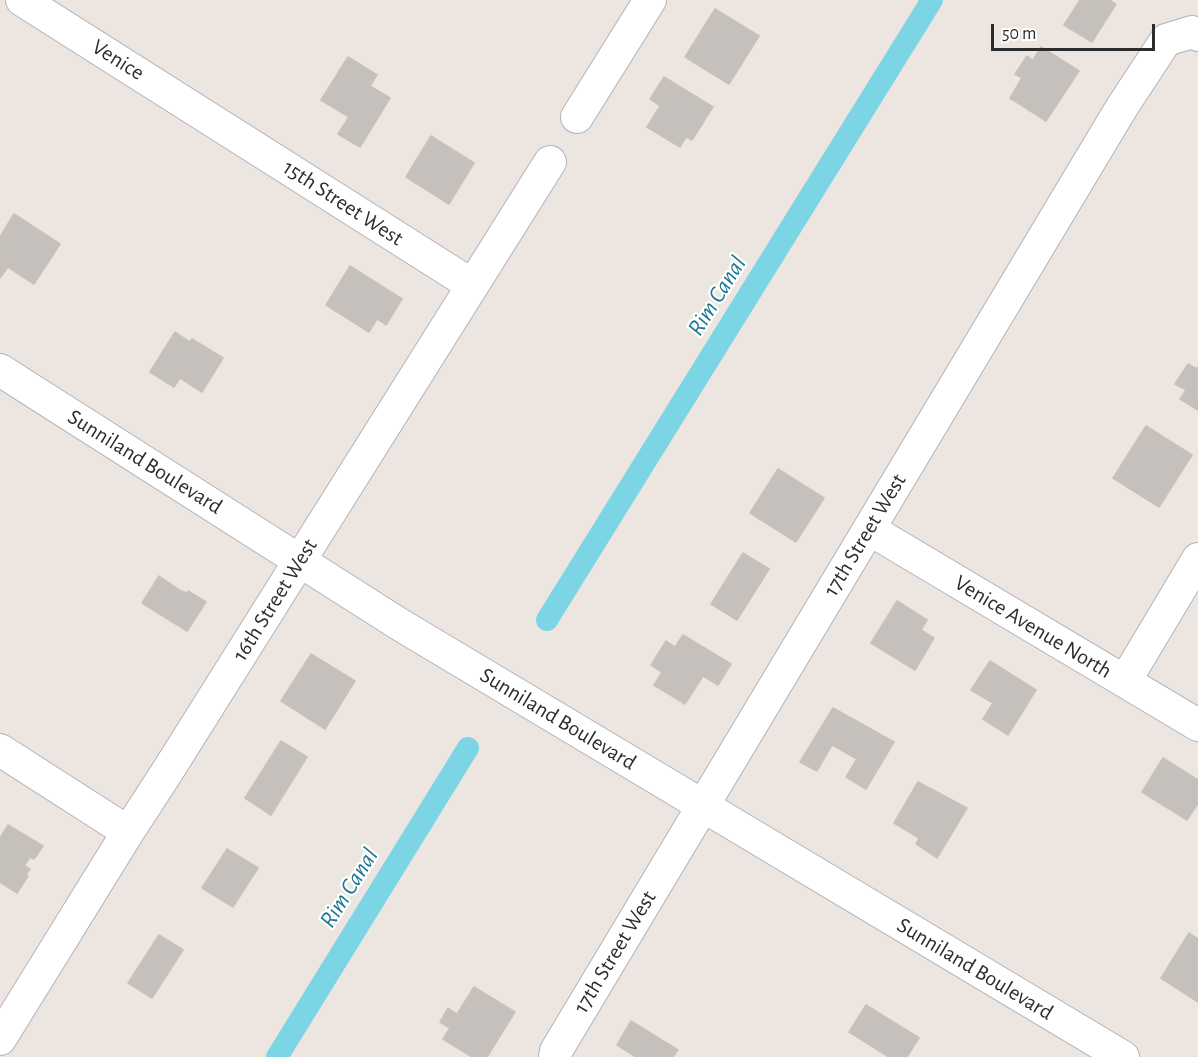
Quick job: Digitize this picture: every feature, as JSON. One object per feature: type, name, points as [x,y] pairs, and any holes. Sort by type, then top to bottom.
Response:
[{"type":"street","name":"Venice","points":[[22,0],[213,121]]},
{"type":"street","points":[[577,117],[650,0]]},
{"type":"street","name":"17th Street West","points":[[555,1057],[556,1051],[702,806],[1122,107],[1166,40],[1195,34]]},
{"type":"street","name":"15th Street West","points":[[213,121],[472,285]]},
{"type":"street","name":"16th Street West","points":[[0,1038],[550,162]]},
{"type":"street","name":"Sunniland Boulevard","points":[[0,370],[399,624],[1123,1057]]},
{"type":"street","name":"Venice Avenue North","points":[[868,529],[1198,725]]},
{"type":"street","points":[[1125,681],[1198,559]]},
{"type":"street","points":[[0,750],[128,832]]},
{"type":"building","points":[[1080,0],[1109,0],[1116,4],[1092,42],[1064,25]]},
{"type":"building","points":[[715,9],[759,36],[729,84],[685,57]]},
{"type":"building","points":[[1041,47],[1079,71],[1046,121],[1010,98],[1022,78],[1015,74],[1027,56],[1033,60]]},
{"type":"building","points":[[348,57],[377,75],[370,86],[390,98],[360,147],[338,134],[349,117],[321,100]]},
{"type":"building","points":[[664,77],[713,107],[692,140],[686,137],[680,147],[647,127],[660,106],[650,99]]},
{"type":"building","points":[[431,136],[474,163],[449,204],[406,177]]},
{"type":"building","points":[[14,214],[60,244],[34,284],[8,267],[0,278],[0,237]]},
{"type":"building","points":[[350,266],[402,299],[386,325],[377,319],[369,332],[326,305]]},
{"type":"building","points":[[175,332],[190,342],[192,339],[223,358],[202,392],[180,378],[174,387],[150,372]]},
{"type":"building","points":[[1188,364],[1197,369],[1198,367],[1198,410],[1180,399],[1186,390],[1175,384]]},
{"type":"building","points":[[1146,426],[1192,455],[1159,507],[1113,478]]},
{"type":"building","points":[[778,469],[824,498],[796,542],[750,513]]},
{"type":"building","points":[[743,553],[769,569],[737,620],[711,604]]},
{"type":"building","points":[[159,576],[181,591],[187,593],[188,591],[206,602],[187,631],[142,603]]},
{"type":"building","points":[[897,601],[927,620],[921,630],[934,638],[915,670],[871,643]]},
{"type":"building","points":[[683,635],[731,664],[718,685],[703,676],[685,704],[654,685],[662,672],[651,665],[666,641],[675,647]]},
{"type":"building","points":[[311,654],[355,681],[325,729],[281,701]]},
{"type":"building","points":[[990,661],[1036,690],[1008,735],[983,719],[993,703],[971,690]]},
{"type":"building","points":[[833,708],[894,742],[866,789],[846,777],[857,759],[832,745],[817,771],[800,762]]},
{"type":"building","points":[[281,741],[307,757],[271,815],[245,798]]},
{"type":"building","points":[[1163,758],[1198,780],[1198,803],[1187,820],[1142,792]]},
{"type":"building","points":[[918,782],[967,808],[937,858],[916,844],[919,838],[894,823]]},
{"type":"building","points":[[8,825],[43,846],[34,859],[30,857],[24,866],[30,869],[17,893],[0,882],[0,838]]},
{"type":"building","points":[[227,849],[258,868],[233,907],[202,888]]},
{"type":"building","points":[[1189,933],[1198,939],[1198,1002],[1161,978]]},
{"type":"building","points":[[159,935],[183,950],[152,998],[128,983]]},
{"type":"building","points":[[474,987],[515,1012],[487,1057],[472,1057],[443,1039],[450,1028],[440,1022],[448,1008],[457,1014]]},
{"type":"building","points":[[866,1005],[919,1038],[907,1057],[889,1057],[849,1032]]},
{"type":"building","points":[[631,1021],[678,1050],[673,1057],[636,1057],[617,1045]]},
{"type":"waterway","name":"Rim Canal","points":[[547,620],[932,0]]},
{"type":"waterway","name":"Rim Canal","points":[[277,1057],[468,748]]}]
